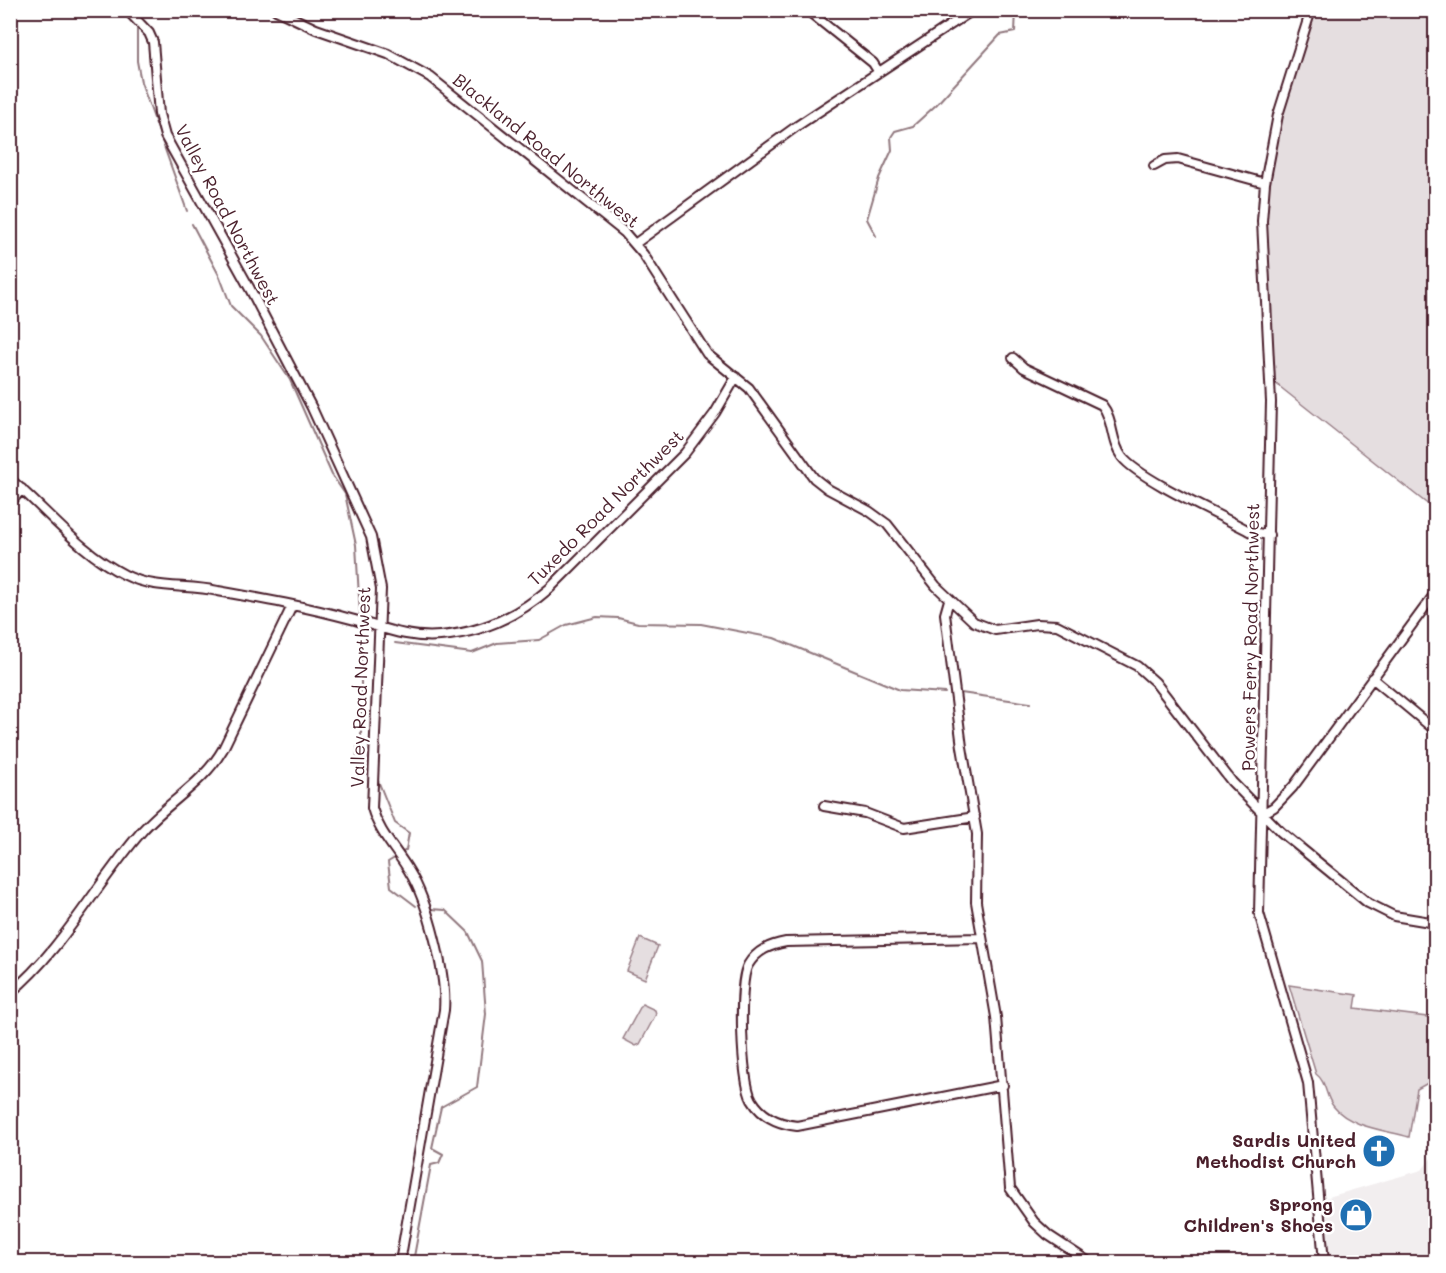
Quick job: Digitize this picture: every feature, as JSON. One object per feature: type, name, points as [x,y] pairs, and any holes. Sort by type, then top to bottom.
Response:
[{"type":"street","name":"Valley Road Northwest","points":[[127,10],[142,24],[153,42],[159,114],[165,136],[250,289],[353,494],[377,559],[381,589],[381,629],[372,808],[381,832],[409,870],[421,894],[445,987],[444,1010],[400,1263]]},
{"type":"street","name":"Blackland Road Northwest","points":[[276,10],[316,29],[388,54],[430,77],[636,243],[707,354],[748,388],[814,478],[828,489],[869,511],[887,524],[949,600],[974,622],[986,628],[1002,630],[1037,624],[1057,625],[1137,666],[1155,682],[1213,759],[1262,814],[1368,903],[1401,918],[1436,922]]},
{"type":"street","points":[[807,10],[873,63],[878,71]]},
{"type":"street","points":[[636,243],[878,71],[973,10]]},
{"type":"street","name":"Powers Ferry Road Northwest","points":[[1311,10],[1278,115],[1265,183],[1262,221],[1271,402],[1259,913],[1308,1083],[1324,1263]]},
{"type":"street","points":[[1154,166],[1165,160],[1178,159],[1265,183]]},
{"type":"street","points":[[1013,358],[1024,368],[1102,405],[1110,417],[1116,448],[1132,467],[1251,532],[1269,535]]},
{"type":"street","name":"Tuxedo Road Northwest","points":[[10,479],[83,549],[131,578],[156,585],[214,590],[420,636],[456,634],[504,619],[535,601],[685,453],[715,413],[736,376]]},
{"type":"street","points":[[10,503],[22,489]]},
{"type":"street","points":[[1262,814],[1274,807],[1293,787],[1436,592]]},
{"type":"street","points":[[949,600],[946,606],[946,626],[962,747],[975,817],[978,848],[976,902],[996,1017],[1010,1188],[1034,1222],[1048,1235],[1089,1263]]},
{"type":"street","points":[[10,993],[50,951],[144,828],[210,770],[223,749],[292,606]]},
{"type":"street","points":[[1372,678],[1436,731]]},
{"type":"street","points":[[824,806],[865,813],[904,828],[975,817]]},
{"type":"street","points":[[981,938],[786,942],[764,949],[749,963],[742,982],[746,1082],[752,1100],[763,1113],[778,1123],[798,1126],[1003,1085]]},
{"type":"shaded area","points":[[1314,11],[1435,11],[1435,510],[1265,375],[1262,191],[1276,106]]},
{"type":"shaded area","points":[[640,938],[658,946],[645,979],[627,971]]},
{"type":"shaded area","points":[[1289,985],[1357,995],[1355,1008],[1435,1018],[1435,1079],[1417,1089],[1409,1137],[1358,1123],[1341,1114],[1334,1107],[1320,1077],[1316,1074]]},
{"type":"shaded area","points":[[642,1004],[655,1010],[656,1014],[640,1044],[636,1046],[623,1039]]},
{"type":"shaded area","points":[[1435,1153],[1435,1262],[1326,1262],[1325,1198],[1422,1170]]},
{"type":"waterway","points":[[876,236],[867,219],[879,178],[892,150],[891,137],[895,131],[913,126],[936,105],[1000,35],[1015,32],[1016,10]]},
{"type":"waterway","points":[[137,27],[137,61],[141,82],[187,211]]},
{"type":"waterway","points":[[192,224],[220,277],[231,306],[261,336],[290,380],[332,475],[345,494],[356,545],[361,632],[361,737],[357,756],[360,764],[367,771]]},
{"type":"waterway","points":[[395,643],[472,653],[497,643],[539,640],[566,625],[597,617],[618,618],[638,623],[701,624],[774,638],[900,690],[945,693]]},
{"type":"waterway","points":[[361,632],[367,639]]},
{"type":"waterway","points":[[961,693],[1030,703]]},
{"type":"waterway","points":[[377,778],[395,823],[409,833],[406,850],[403,852]]},
{"type":"waterway","points":[[393,859],[388,862],[391,887],[416,906]]},
{"type":"waterway","points":[[413,1262],[431,1165],[439,1163],[443,1154],[432,1148],[441,1107],[477,1087],[486,1014],[482,961],[468,932],[445,910],[431,909]]},
{"type":"place","name":"Sardis United Methodist Church","points":[[1379,1151]]},
{"type":"place","name":"Sprong Children's Shoes","points":[[1356,1215]]}]
